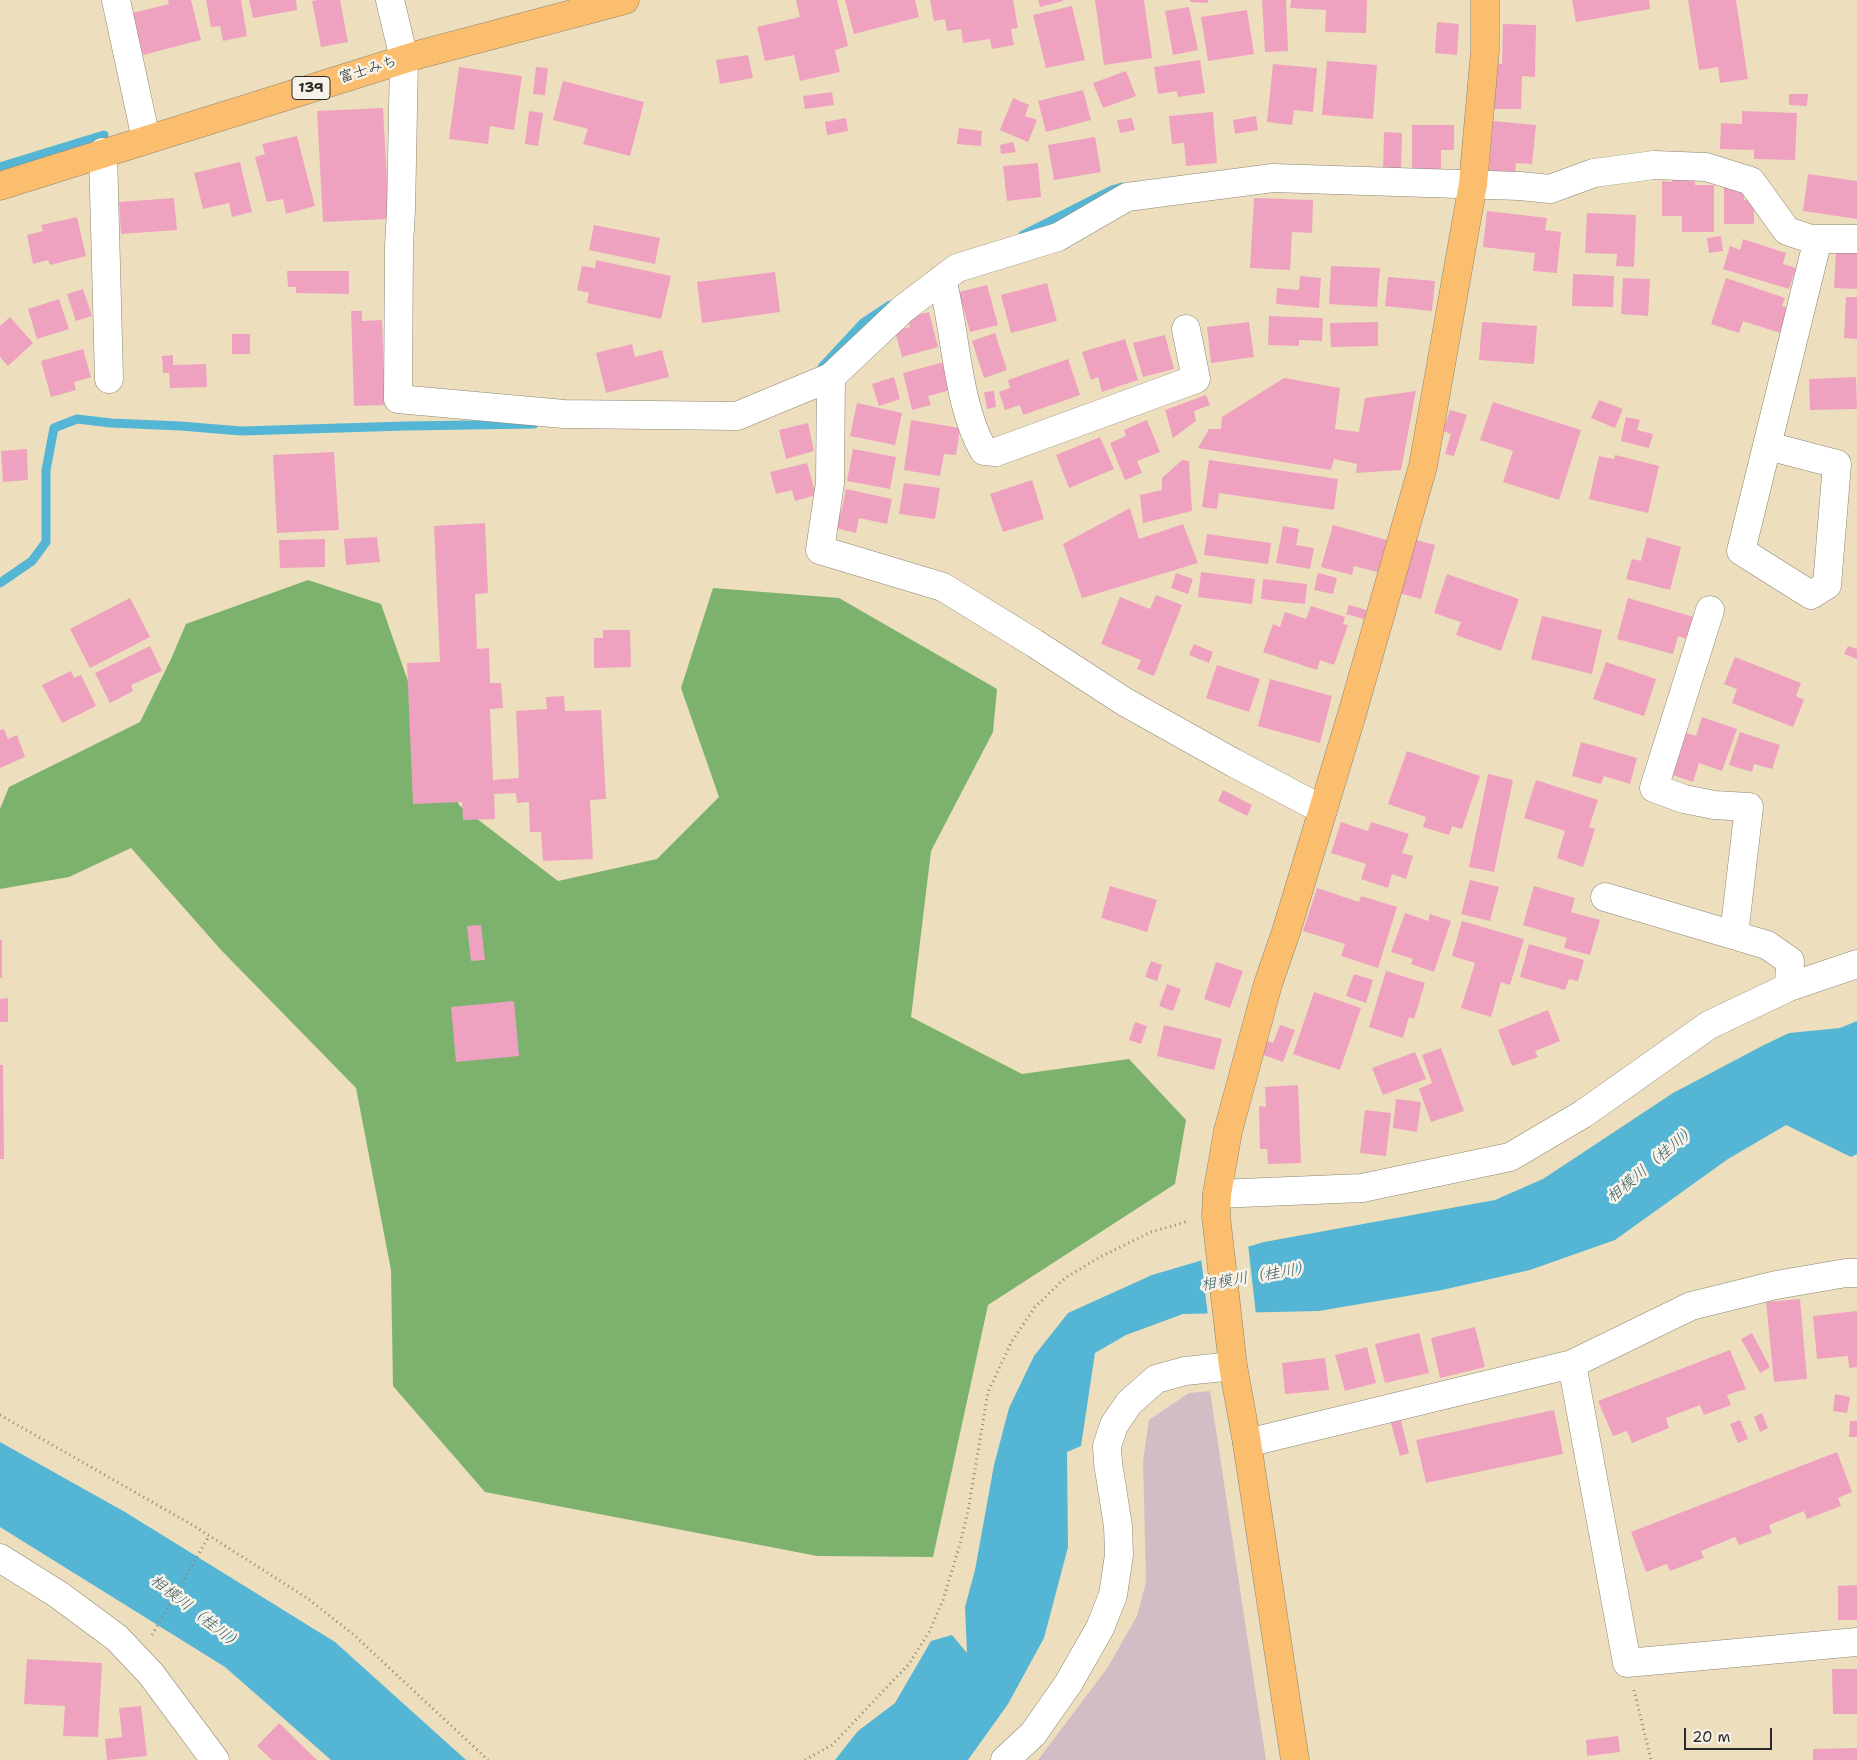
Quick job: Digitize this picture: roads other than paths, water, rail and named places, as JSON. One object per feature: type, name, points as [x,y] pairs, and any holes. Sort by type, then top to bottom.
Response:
[{"type":"main road","name":"富士みち","points":[[0,186],[103,152],[404,59],[625,0]]},
{"type":"main road","points":[[1295,1760],[1247,1443],[1232,1360],[1217,1213],[1228,1131],[1268,984],[1286,932],[1352,714],[1423,466],[1473,184],[1485,51],[1485,0]]},
{"type":"street","points":[[116,0],[146,139]]},
{"type":"street","points":[[390,0],[404,59],[399,246],[398,399],[564,414],[737,416],[831,377],[903,309],[957,268],[1058,237],[1127,197],[1273,178],[1473,184],[1550,189],[1594,173],[1654,165],[1706,166],[1751,181],[1787,231],[1811,239],[1857,240]]},
{"type":"street","points":[[103,152],[109,379]]},
{"type":"street","points":[[1768,446],[1838,464],[1827,585],[1811,595],[1741,551],[1818,239]]},
{"type":"street","points":[[942,279],[949,306],[963,389],[975,436],[984,451],[996,452],[1196,379],[1186,329]]},
{"type":"street","points":[[831,377],[830,483],[820,550],[943,588],[1034,643],[1125,702],[1323,810]]},
{"type":"street","points":[[1710,610],[1654,788],[1684,800],[1714,805],[1749,807],[1734,936]]},
{"type":"street","points":[[1605,897],[1766,945],[1790,961],[1789,987]]},
{"type":"street","points":[[1217,1213],[1362,1188],[1510,1157],[1584,1114],[1709,1025],[1789,987],[1857,964]]},
{"type":"street","points":[[1247,1443],[1572,1364],[1691,1306],[1776,1284],[1846,1272],[1857,1274]]},
{"type":"street","points":[[1005,1760],[1033,1734],[1068,1684],[1100,1628],[1113,1595],[1119,1555],[1118,1526],[1107,1446],[1114,1425],[1129,1402],[1156,1379],[1232,1360]]},
{"type":"street","points":[[1572,1364],[1627,1662],[1857,1642]]},
{"type":"street","points":[[0,1558],[59,1595],[117,1638],[151,1674],[215,1760]]},
{"type":"water","name":"相模川（桂川）","points":[[1857,1021],[1857,1154],[1851,1157],[1786,1125],[1728,1159],[1615,1240],[1530,1270],[1442,1290],[1319,1311],[1183,1314],[1126,1335],[1095,1353],[1081,1446],[1067,1452],[1068,1547],[1044,1638],[1008,1704],[968,1760],[835,1760],[858,1731],[895,1703],[931,1641],[952,1635],[967,1653],[965,1607],[975,1570],[994,1465],[1009,1408],[1034,1356],[1068,1313],[1152,1275],[1264,1242],[1495,1200],[1543,1179],[1673,1093],[1764,1045],[1789,1033],[1840,1028]]},
{"type":"water","name":"相模川（桂川）","points":[[0,1442],[125,1512],[335,1642],[466,1760],[331,1760],[225,1667],[0,1527]]},
{"type":"waterway","points":[[0,167],[104,135]]},
{"type":"waterway","points":[[1023,235],[1112,190],[1122,187]]},
{"type":"waterway","points":[[822,367],[863,323],[890,305]]},
{"type":"waterway","points":[[0,583],[32,561],[46,542],[46,470],[54,428],[77,419],[111,423],[241,431],[534,424]]}]
